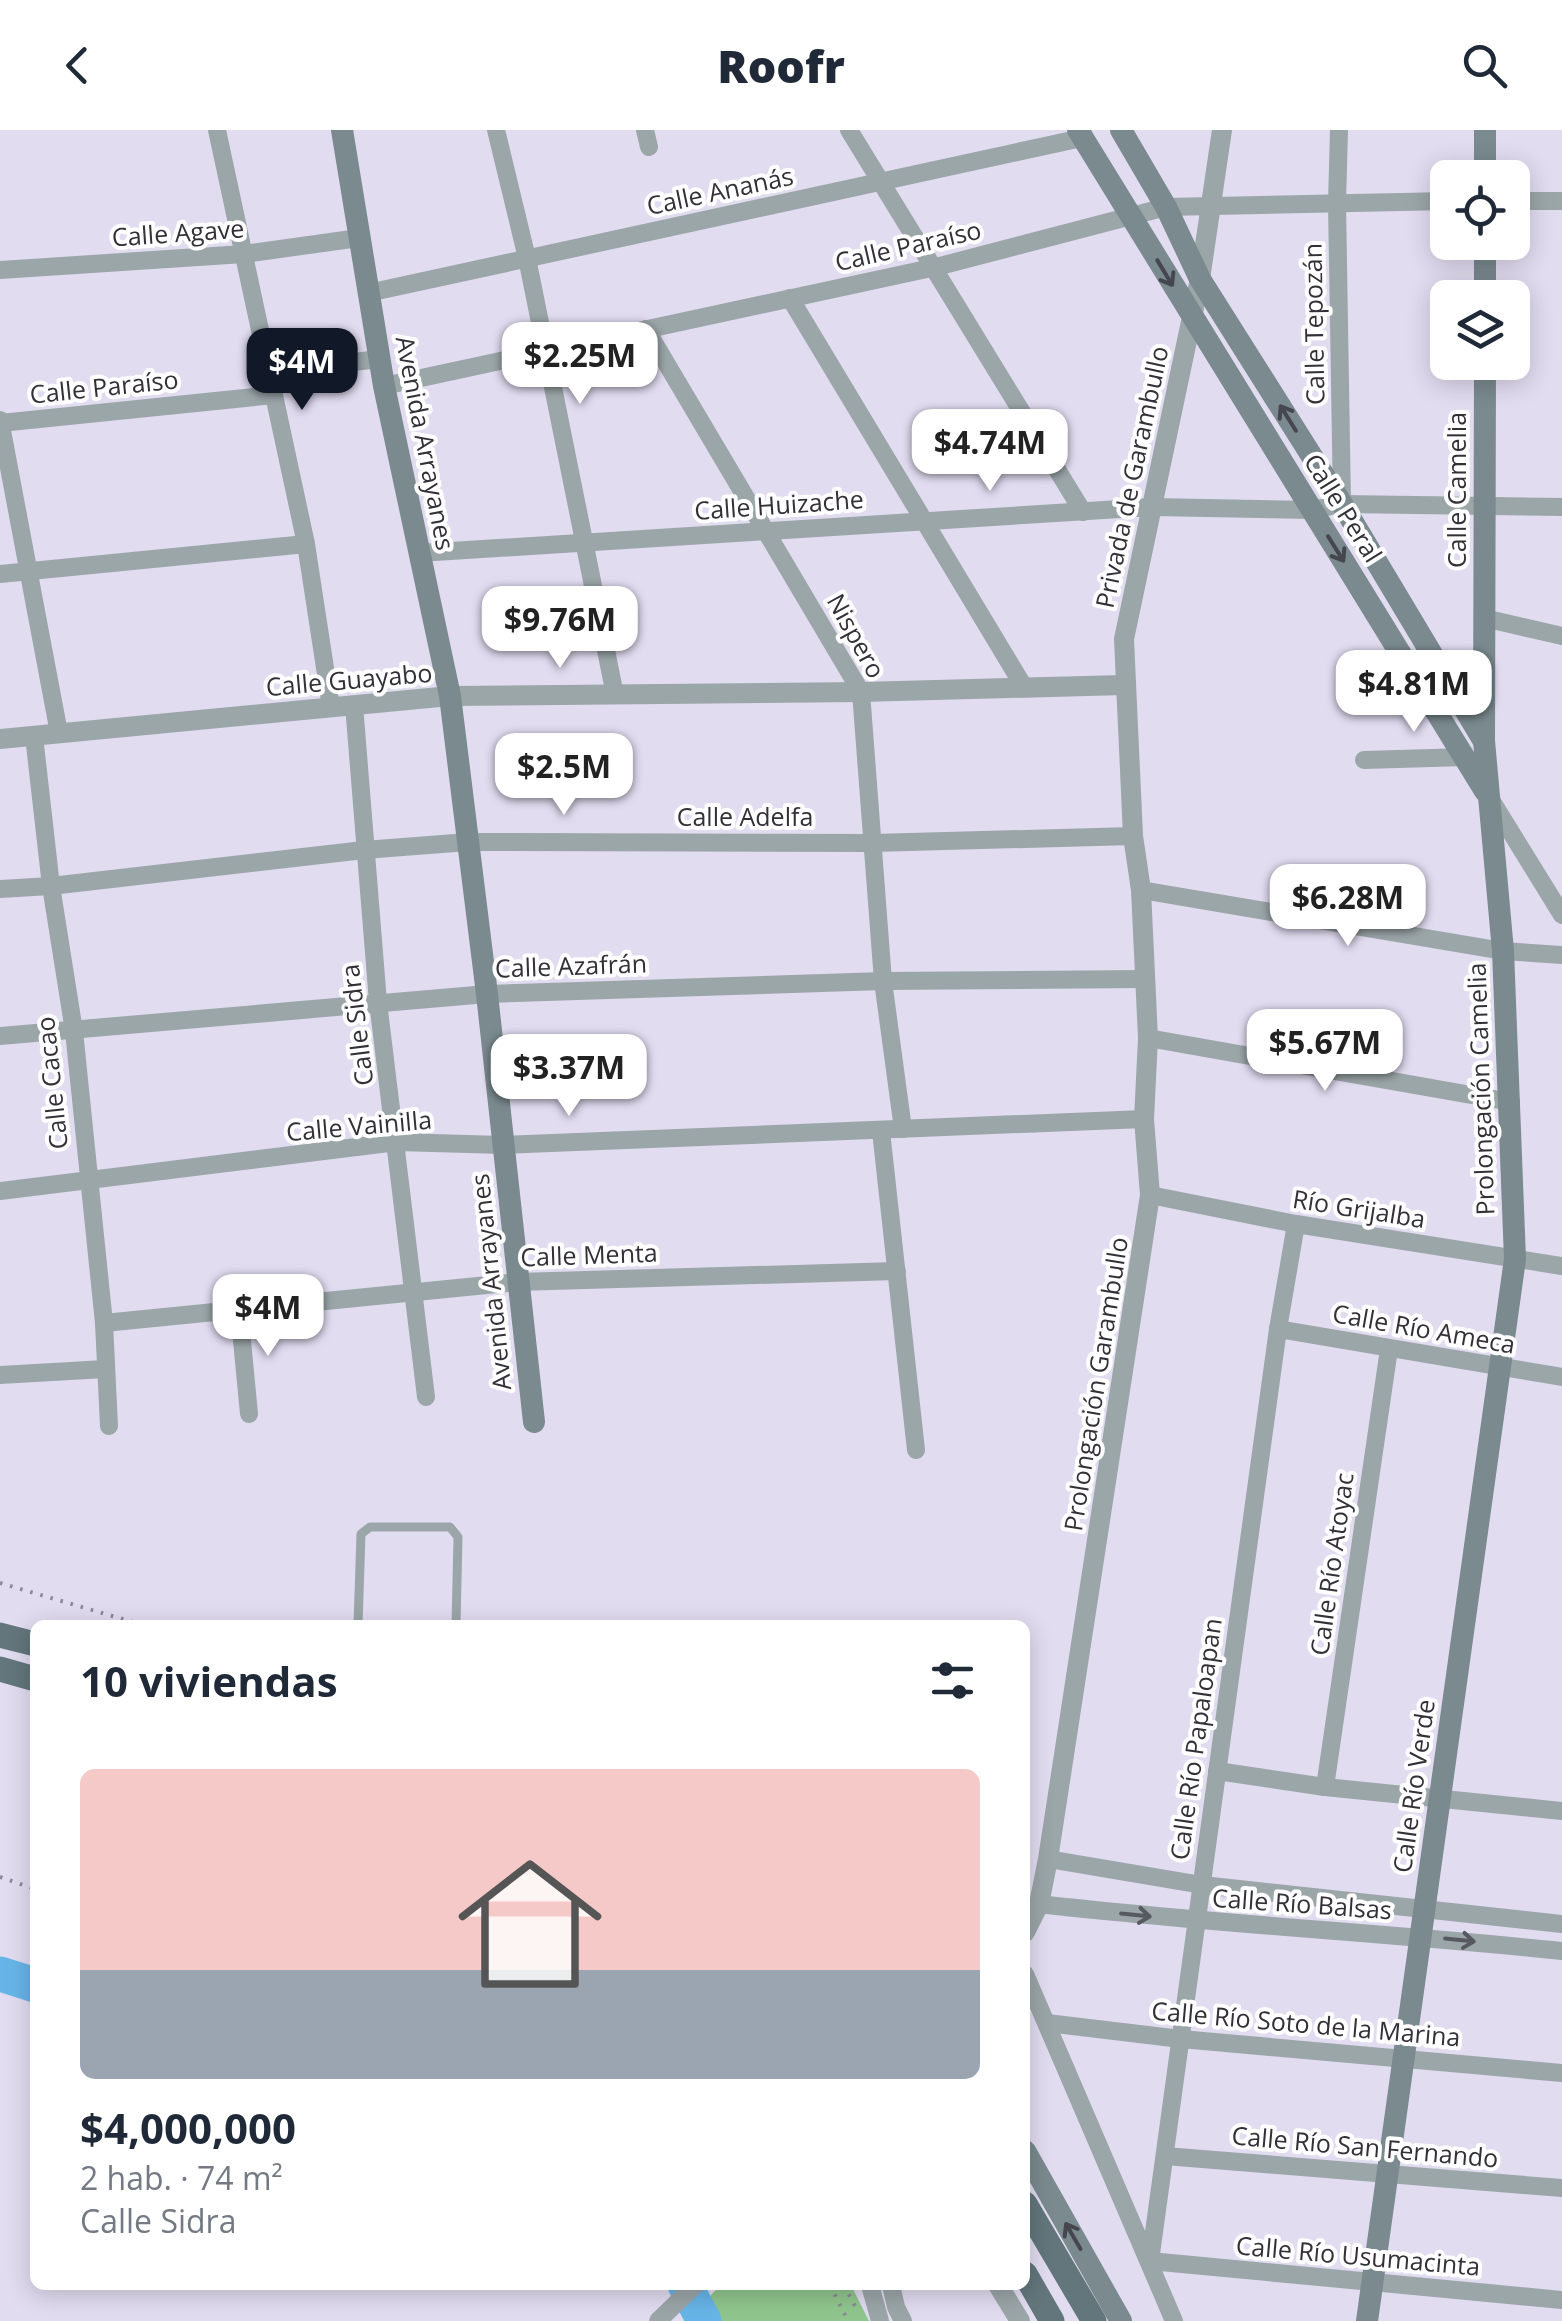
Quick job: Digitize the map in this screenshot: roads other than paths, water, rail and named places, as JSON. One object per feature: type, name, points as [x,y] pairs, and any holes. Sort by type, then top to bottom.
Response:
[{"type":"main road","name":"Avenida Arrayanes","points":[[342,130],[384,386],[450,696],[534,1422]]},
{"type":"main road","name":"Calle Peral","points":[[1120,130],[1166,207],[1200,279],[1342,504],[1475,749],[1491,800]]},
{"type":"main road","points":[[1485,130],[1486,160]]},
{"type":"main road","name":"Calle Peral","points":[[1080,134],[1312,510],[1475,749]]},
{"type":"main road","name":"Calle Camelia","points":[[1484,618],[1485,380]]},
{"type":"main road","points":[[1475,749],[1484,618]]},
{"type":"main road","name":"Prolongación Camelia","points":[[1491,800],[1511,1102],[1515,1259]]},
{"type":"main road","name":"Calle Río Verde","points":[[1368,2321],[1515,1259]]},
{"type":"main road","points":[[0,1635],[30,1643]]},
{"type":"main road","points":[[0,1669],[30,1677]]},
{"type":"main road","points":[[1030,2160],[1121,2321]]},
{"type":"main road","points":[[1030,2212],[1094,2321]]},
{"type":"main road","points":[[1030,2283],[1052,2321]]},
{"type":"street","points":[[217,130],[306,544],[330,707]]},
{"type":"street","points":[[496,130],[527,258],[615,695]]},
{"type":"street","points":[[850,130],[1082,512]]},
{"type":"street","name":"Privada de Garambullo","points":[[1133,836],[1124,639],[1200,279],[1222,130]]},
{"type":"street","name":"Calle Tepozán","points":[[1339,130],[1342,504]]},
{"type":"street","name":"Calle Ananás","points":[[368,293],[1080,134]]},
{"type":"street","name":"Calle Paraíso","points":[[384,386],[936,267],[1166,207],[1430,201]]},
{"type":"street","points":[[1530,201],[1562,201]]},
{"type":"street","name":"Calle Agave","points":[[0,270],[244,254],[360,238]]},
{"type":"street","points":[[790,298],[1024,687]]},
{"type":"street","name":"Nispero","points":[[646,329],[862,692],[883,981],[903,1129]]},
{"type":"street","points":[[270,372],[380,358]]},
{"type":"street","name":"Calle Paraíso","points":[[0,422],[274,394]]},
{"type":"street","points":[[0,422],[60,733]]},
{"type":"street","name":"Calle Huizache","points":[[419,553],[1152,507],[1312,510],[1342,504],[1562,506]]},
{"type":"street","points":[[0,574],[306,544]]},
{"type":"street","points":[[1484,618],[1562,636]]},
{"type":"street","name":"Calle Guayabo","points":[[0,739],[450,696],[1124,685]]},
{"type":"street","name":"Calle Sidra","points":[[354,705],[378,1002],[426,1398]]},
{"type":"street","name":"Calle Cacao","points":[[34,736],[51,886],[74,1031],[104,1322],[110,1426]]},
{"type":"street","points":[[1364,760],[1475,749]]},
{"type":"street","name":"Calle Peral","points":[[1491,800],[1562,914]]},
{"type":"street","name":"Calle Adelfa","points":[[0,889],[468,842],[873,842],[1133,836]]},
{"type":"street","name":"Prolongación Garambullo","points":[[1030,1923],[1040,1904],[1048,1859],[1150,1194],[1144,1119],[1148,1038],[1141,890],[1133,836]]},
{"type":"street","points":[[1141,890],[1503,950],[1562,955]]},
{"type":"street","name":"Calle Azafrán","points":[[0,1036],[487,994],[883,981],[1145,979]]},
{"type":"street","points":[[1148,1038],[1511,1102]]},
{"type":"street","name":"Calle Vainilla","points":[[0,1191],[396,1142],[503,1145],[1144,1119]]},
{"type":"street","points":[[881,1132],[916,1450]]},
{"type":"street","name":"Río Grijalba","points":[[1150,1194],[1296,1224],[1562,1266]]},
{"type":"street","name":"Calle Río Papaloapan","points":[[1150,2262],[1278,1329],[1296,1224]]},
{"type":"street","name":"Calle Menta","points":[[104,1322],[517,1282],[897,1270]]},
{"type":"street","points":[[239,1309],[249,1414]]},
{"type":"street","name":"Calle Río Ameca","points":[[1278,1329],[1562,1378]]},
{"type":"street","name":"Calle Río Atoyac","points":[[1325,1787],[1389,1349]]},
{"type":"street","points":[[0,1375],[105,1369]]},
{"type":"street","points":[[1217,1772],[1562,1811]]},
{"type":"street","name":"Calle Río Balsas","points":[[1048,1859],[1202,1885],[1562,1924]]},
{"type":"street","name":"Calle Río Balsas","points":[[1040,1904],[1196,1922],[1421,1936],[1562,1951]]},
{"type":"street","points":[[1030,1986],[1174,2321]]},
{"type":"street","name":"Calle Río Soto de la Marina","points":[[1046,2023],[1180,2039],[1562,2072]]},
{"type":"street","name":"Calle Río San Fernando","points":[[1165,2156],[1562,2188]]},
{"type":"street","name":"Calle Río Usumacinta","points":[[1150,2262],[1562,2300]]},
{"type":"street","points":[[658,2321],[690,2290]]},
{"type":"street","points":[[871,2290],[880,2321]]},
{"type":"street","points":[[892,2290],[902,2321]]},
{"type":"street","points":[[1001,2290],[1020,2321]]},
{"type":"lane","points":[[358,1620],[360,1534],[370,1527],[450,1527],[458,1537],[456,1620]]},
{"type":"waterway","points":[[0,1974],[30,1983]]},
{"type":"waterway","points":[[688,2290],[704,2321]]}]
